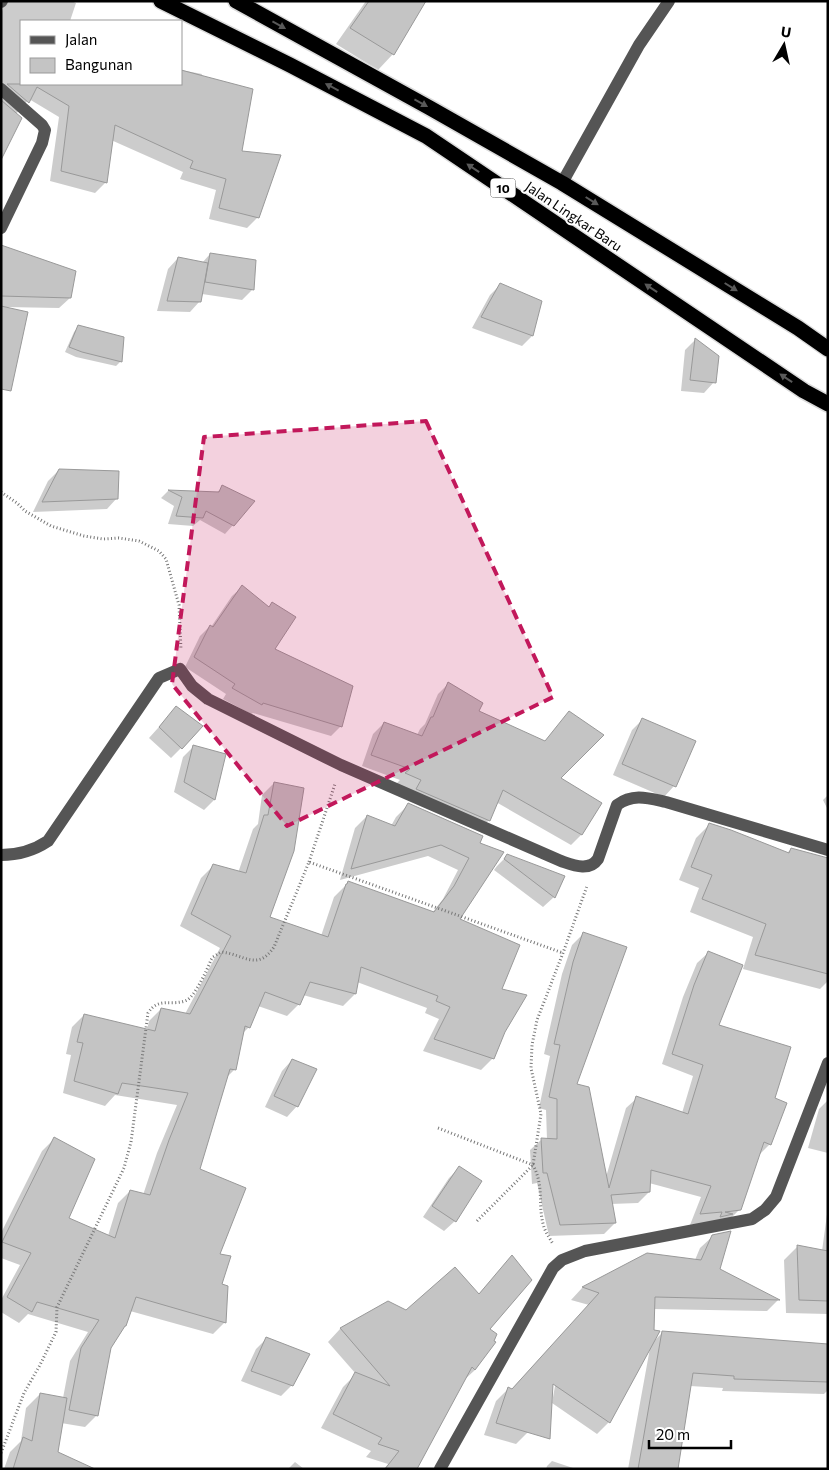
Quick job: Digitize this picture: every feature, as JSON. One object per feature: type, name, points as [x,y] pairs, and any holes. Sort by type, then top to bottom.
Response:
[{"type":"highway","name":"Jalan Lingkar Baru","points":[[161,1],[290,65],[426,136],[804,391],[828,404]]},
{"type":"highway","name":"Jalan Lingkar Baru","points":[[236,1],[562,183],[798,328],[828,349]]},
{"type":"street","points":[[562,183],[639,45],[669,1]]},
{"type":"street","points":[[1,89],[42,125],[45,130],[42,143],[1,228]]},
{"type":"street","points":[[1,855],[16,855],[36,849],[48,841],[159,678],[180,670],[192,686],[208,699],[341,765],[561,861],[577,866],[586,867],[594,864],[598,859],[617,805],[633,797],[666,802],[828,850]]},
{"type":"street","points":[[440,1469],[553,1268],[562,1260],[585,1251],[752,1218],[760,1214],[776,1197],[827,1072]]},
{"type":"path","points":[[1,492],[25,511],[50,526],[84,536],[139,541],[159,551],[166,559],[180,605],[182,656],[180,670]]},
{"type":"path","points":[[1,1453],[24,1393],[56,1332],[57,1308],[60,1301],[124,1168],[130,1149],[148,1013],[156,1004],[182,1001],[192,997],[211,960],[218,954],[226,953],[253,961],[266,957],[274,947],[309,862],[341,765]]},
{"type":"path","points":[[309,862],[563,953]]},
{"type":"path","points":[[562,1260],[544,1228],[541,1189],[533,1166],[541,1114],[531,1068],[532,1045],[537,1020],[594,864]]},
{"type":"path","points":[[438,1128],[533,1166]]},
{"type":"path","points":[[477,1221],[533,1166]]},
{"type":"highlighted area","points":[[426,421],[553,697],[287,826],[172,684],[204,437]]},
{"type":"building","points":[[369,1],[426,1],[394,55],[350,28]]},
{"type":"building","points":[[182,70],[253,89],[242,151],[281,155],[259,218],[219,208],[226,179],[190,168],[193,161],[115,125],[107,183],[61,171],[69,106],[37,87],[29,103],[7,84],[182,85]]},
{"type":"building","points":[[1,100],[22,118],[1,160]]},
{"type":"building","points":[[1,245],[76,271],[71,298],[1,296]]},
{"type":"building","points":[[210,253],[256,260],[254,290],[205,282]]},
{"type":"building","points":[[178,257],[208,263],[201,302],[167,301]]},
{"type":"building","points":[[500,283],[542,301],[533,336],[481,317]]},
{"type":"building","points":[[1,306],[28,312],[11,391],[1,389]]},
{"type":"building","points":[[78,325],[124,337],[122,362],[69,347]]},
{"type":"building","points":[[695,338],[719,356],[716,383],[690,380]]},
{"type":"building","points":[[59,469],[119,471],[118,499],[42,502]]},
{"type":"building","points":[[222,485],[255,501],[234,526],[206,511],[203,518],[176,516],[182,497],[168,490],[219,492]]},
{"type":"building","points":[[242,585],[269,607],[272,602],[296,617],[275,649],[353,686],[342,727],[263,703],[262,705],[232,688],[235,684],[194,657],[210,625],[213,627]]},
{"type":"building","points":[[448,682],[483,703],[479,711],[545,741],[569,711],[604,735],[561,778],[602,803],[582,835],[503,790],[490,821],[416,789],[421,780],[405,773],[410,769],[371,755],[384,722],[422,736],[431,717],[433,717]]},
{"type":"building","points":[[176,706],[203,726],[182,749],[159,727]]},
{"type":"building","points":[[642,718],[696,741],[676,787],[622,764]]},
{"type":"building","points":[[193,745],[226,754],[215,800],[184,782]]},
{"type":"building","points":[[274,782],[304,788],[294,851],[270,917],[328,937],[348,881],[434,912],[454,886],[469,858],[441,845],[351,869],[367,815],[395,826],[408,803],[483,836],[480,843],[504,852],[460,919],[520,945],[502,989],[527,995],[505,1032],[494,1059],[434,1039],[450,1007],[436,1001],[438,996],[361,967],[356,994],[310,982],[300,1005],[265,992],[250,1028],[245,1026],[236,1070],[230,1069],[200,1169],[246,1188],[220,1254],[231,1256],[222,1284],[228,1286],[226,1323],[136,1297],[126,1326],[111,1348],[98,1416],[69,1410],[81,1348],[99,1320],[37,1302],[32,1312],[7,1297],[31,1253],[2,1242],[54,1137],[95,1159],[69,1218],[115,1238],[130,1190],[150,1195],[188,1093],[122,1083],[118,1094],[74,1081],[83,1043],[77,1042],[84,1014],[155,1031],[161,1008],[190,1014],[231,936],[191,914],[213,864],[246,873],[264,815],[268,815]]},
{"type":"building","points":[[709,823],[789,853],[791,848],[828,858],[828,974],[755,955],[766,924],[702,899],[712,875],[691,867]]},
{"type":"building","points":[[507,854],[565,876],[555,898],[504,859]]},
{"type":"building","points":[[583,932],[627,947],[577,1084],[589,1087],[609,1188],[636,1096],[688,1114],[703,1065],[672,1054],[694,985],[708,951],[743,965],[719,1025],[791,1047],[775,1098],[787,1103],[771,1145],[764,1142],[741,1210],[725,1212],[733,1214],[720,1217],[722,1212],[700,1214],[711,1186],[651,1170],[650,1192],[611,1195],[616,1223],[560,1225],[547,1173],[543,1173],[541,1138],[557,1139],[557,1099],[549,1097],[560,1045],[554,1044],[573,962]]},
{"type":"building","points":[[292,1059],[317,1069],[298,1107],[274,1096]]},
{"type":"building","points":[[459,1166],[482,1181],[456,1222],[432,1206]]},
{"type":"building","points":[[731,1231],[720,1269],[780,1300],[655,1297],[654,1330],[660,1331],[610,1423],[553,1384],[550,1439],[496,1423],[508,1387],[512,1389],[599,1293],[582,1287],[647,1253],[701,1260],[712,1235]]},
{"type":"building","points":[[797,1245],[828,1251],[828,1301],[799,1300]]},
{"type":"building","points":[[512,1255],[532,1280],[490,1329],[497,1334],[494,1341],[496,1342],[475,1370],[472,1367],[417,1469],[385,1469],[399,1451],[378,1444],[382,1438],[333,1414],[355,1372],[390,1386],[340,1328],[388,1301],[406,1310],[455,1267],[479,1294]]},
{"type":"building","points":[[662,1331],[828,1344],[828,1382],[734,1379],[734,1376],[693,1373],[678,1469],[638,1469]]},
{"type":"building","points":[[266,1337],[310,1354],[293,1386],[251,1371]]},
{"type":"building","points":[[40,1393],[67,1398],[58,1452],[95,1469],[13,1469],[23,1437],[32,1441]]}]
